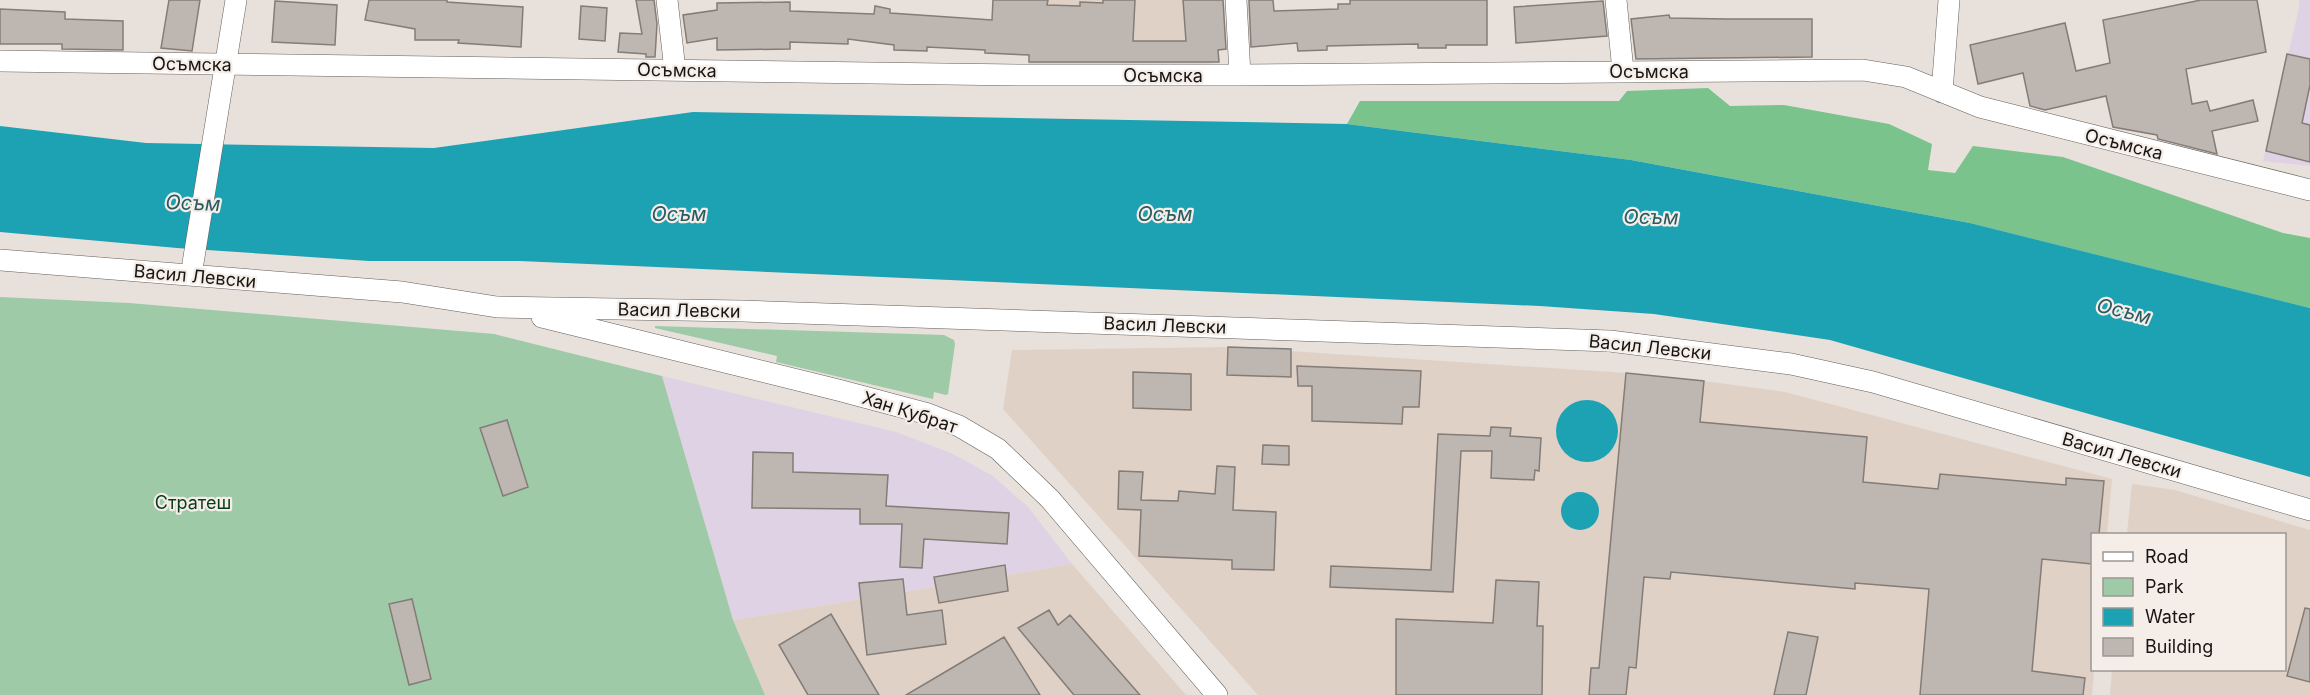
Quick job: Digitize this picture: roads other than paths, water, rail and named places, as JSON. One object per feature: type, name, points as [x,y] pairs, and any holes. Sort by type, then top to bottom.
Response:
[{"type":"street","points":[[193,263],[236,0]]},
{"type":"street","points":[[667,0],[675,70]]},
{"type":"street","points":[[1236,0],[1240,75]]},
{"type":"street","points":[[1616,0],[1623,71]]},
{"type":"street","points":[[1942,92],[1949,0]]},
{"type":"street","name":"Осъмска","points":[[0,61],[224,69],[675,70],[1034,75],[1863,70],[1906,77],[1980,107],[2310,190]]},
{"type":"street","name":"Васил Левски","points":[[0,260],[402,292],[497,307],[742,311],[1610,341],[1791,364],[1873,382],[2310,510]]},
{"type":"street","name":"Хан Кубрат","points":[[497,307],[838,390],[928,414],[959,426],[998,449],[1050,499],[1217,695]]},
{"type":"water","name":"Осъм","points":[[693,112],[1347,124],[1631,160],[1970,223],[2310,308],[2310,477],[1830,340],[1654,314],[1540,306],[520,261],[369,261],[177,248],[0,232],[0,126],[146,143],[434,148]]},
{"type":"water","points":[[1587,400],[1609,409],[1618,431],[1609,453],[1587,462],[1565,453],[1556,431],[1565,409]]},
{"type":"water","points":[[1580,492],[1593,498],[1599,511],[1593,524],[1580,530],[1567,524],[1561,511],[1567,498]]},
{"type":"park label","name":"Стратеш","points":[[193,502]]}]
